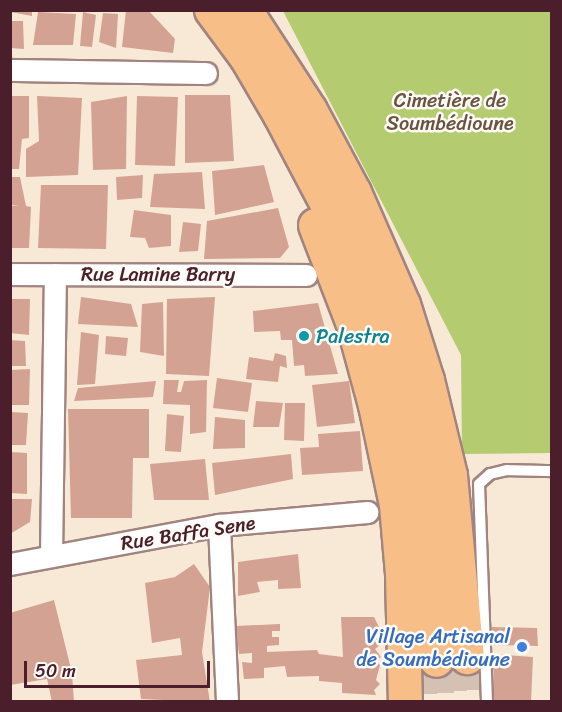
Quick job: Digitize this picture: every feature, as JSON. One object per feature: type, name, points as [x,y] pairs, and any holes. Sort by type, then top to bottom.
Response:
[{"type":"highway","points":[[212,10],[246,57],[343,235],[406,410],[452,658],[452,495],[444,442],[403,304],[354,192],[321,130],[269,42],[245,10]]},
{"type":"highway","points":[[246,57],[264,112],[349,314],[375,405],[396,505],[402,574],[405,702]]},
{"type":"street","points":[[10,70],[206,73]]},
{"type":"street","name":"Rue Lamine Barry","points":[[10,274],[306,275]]},
{"type":"street","points":[[51,556],[55,274]]},
{"type":"street","name":"Rue Baffa Sene","points":[[10,564],[219,525],[367,512]]},
{"type":"street","points":[[219,525],[227,702]]},
{"type":"lane","points":[[487,702],[479,484],[490,474],[507,470],[552,471]]},
{"type":"green space","name":"Cimetière de Soumbédioune","points":[[283,11],[551,11],[551,453],[462,454],[461,355]]},
{"type":"building","points":[[10,10],[32,10],[32,16],[10,12]]},
{"type":"building","points":[[126,10],[148,10],[175,39],[173,53],[122,47]]},
{"type":"building","points":[[38,12],[76,14],[73,45],[33,45]]},
{"type":"building","points":[[83,12],[96,15],[92,47],[80,46]]},
{"type":"building","points":[[103,13],[118,14],[116,48],[99,42]]},
{"type":"building","points":[[10,21],[23,21],[24,49],[10,48]]},
{"type":"building","points":[[185,95],[230,95],[234,161],[185,163]]},
{"type":"building","points":[[10,96],[29,96],[29,138],[22,139],[19,169],[10,169]]},
{"type":"building","points":[[37,96],[82,98],[78,175],[26,177],[26,149],[39,141]]},
{"type":"building","points":[[127,96],[126,169],[93,170],[91,102]]},
{"type":"building","points":[[137,96],[178,97],[175,166],[135,165]]},
{"type":"building","points":[[264,165],[274,202],[215,215],[212,171]]},
{"type":"building","points":[[202,172],[205,209],[150,207],[154,174]]},
{"type":"building","points":[[143,175],[142,198],[117,200],[116,177]]},
{"type":"building","points":[[10,177],[20,177],[26,206],[31,207],[29,248],[10,248],[10,206],[19,206],[10,205]]},
{"type":"building","points":[[41,185],[108,185],[106,249],[38,248]]},
{"type":"building","points":[[278,208],[289,247],[280,258],[204,259],[207,221]]},
{"type":"building","points":[[134,210],[171,215],[171,246],[149,248],[145,238],[130,237]]},
{"type":"building","points":[[183,222],[201,224],[198,251],[179,252]]},
{"type":"building","points":[[81,297],[131,304],[138,327],[78,324]]},
{"type":"building","points":[[215,297],[209,376],[166,374],[167,299]]},
{"type":"building","points":[[10,299],[30,299],[29,335],[10,333]]},
{"type":"building","points":[[163,302],[164,356],[140,352],[142,304]]},
{"type":"building","name":"Palestra","points":[[318,303],[338,374],[305,376],[304,365],[294,366],[292,340],[281,340],[280,331],[254,332],[253,311]]},
{"type":"building","points":[[81,332],[99,335],[95,384],[77,385]]},
{"type":"building","points":[[106,336],[128,338],[126,356],[105,354]]},
{"type":"building","points":[[10,340],[25,341],[26,366],[10,366]]},
{"type":"building","points":[[275,353],[286,356],[287,368],[280,366],[278,382],[246,379],[249,357],[273,361]]},
{"type":"building","points":[[30,369],[29,405],[10,405],[10,370]]},
{"type":"building","points":[[217,378],[252,383],[248,412],[213,408]]},
{"type":"building","points":[[164,380],[179,380],[177,392],[181,392],[184,381],[207,380],[206,432],[190,434],[190,405],[163,404]]},
{"type":"building","points":[[156,381],[153,397],[74,401],[78,388]]},
{"type":"building","points":[[349,381],[355,423],[317,427],[312,385]]},
{"type":"building","points":[[256,401],[283,403],[279,427],[253,427]]},
{"type":"building","points":[[285,403],[305,403],[304,441],[284,440]]},
{"type":"building","points":[[68,409],[149,409],[149,458],[133,458],[132,518],[71,518]]},
{"type":"building","points":[[10,412],[28,413],[26,445],[10,445]]},
{"type":"building","points":[[167,414],[184,416],[181,452],[165,451]]},
{"type":"building","points":[[215,417],[245,420],[245,448],[213,449]]},
{"type":"building","points":[[360,431],[363,471],[302,475],[300,448],[319,447],[318,434]]},
{"type":"building","points":[[10,452],[27,453],[27,494],[10,493]]},
{"type":"building","points":[[291,454],[293,479],[215,495],[212,463]]},
{"type":"building","points":[[205,459],[209,500],[154,500],[150,464]]},
{"type":"building","points":[[10,499],[32,499],[30,522],[10,534]]},
{"type":"building","points":[[298,554],[301,588],[278,589],[278,580],[257,582],[260,592],[238,596],[238,562]]},
{"type":"building","points":[[194,564],[210,587],[202,652],[210,702],[141,699],[136,660],[182,655],[180,638],[152,643],[145,583],[175,577]]},
{"type":"building","points":[[54,600],[72,673],[74,702],[52,702],[47,679],[10,685],[10,613]]},
{"type":"building","points":[[341,617],[374,617],[379,627],[375,632],[381,637],[374,641],[380,645],[375,649],[381,657],[376,661],[380,665],[376,680],[380,684],[374,690],[376,695],[342,693],[342,683],[319,681],[319,676],[287,677],[285,666],[264,668],[264,678],[244,679],[242,662],[252,663],[252,653],[239,654],[236,626],[280,624],[280,631],[272,631],[272,637],[279,637],[279,645],[267,646],[267,652],[317,650],[319,654],[343,657]]},
{"type":"building","points":[[492,627],[537,628],[538,646],[491,645]]},
{"type":"building","points":[[493,654],[533,657],[531,702],[494,702]]},
{"type":"tunnel","points":[[467,657],[468,702]]},
{"type":"tunnel","points":[[436,660],[438,702]]},
{"type":"place","name":"Palestra","points":[[304,336]]},
{"type":"place","name":"Village Artisanal de Soumbédioune","points":[[522,647]]}]
